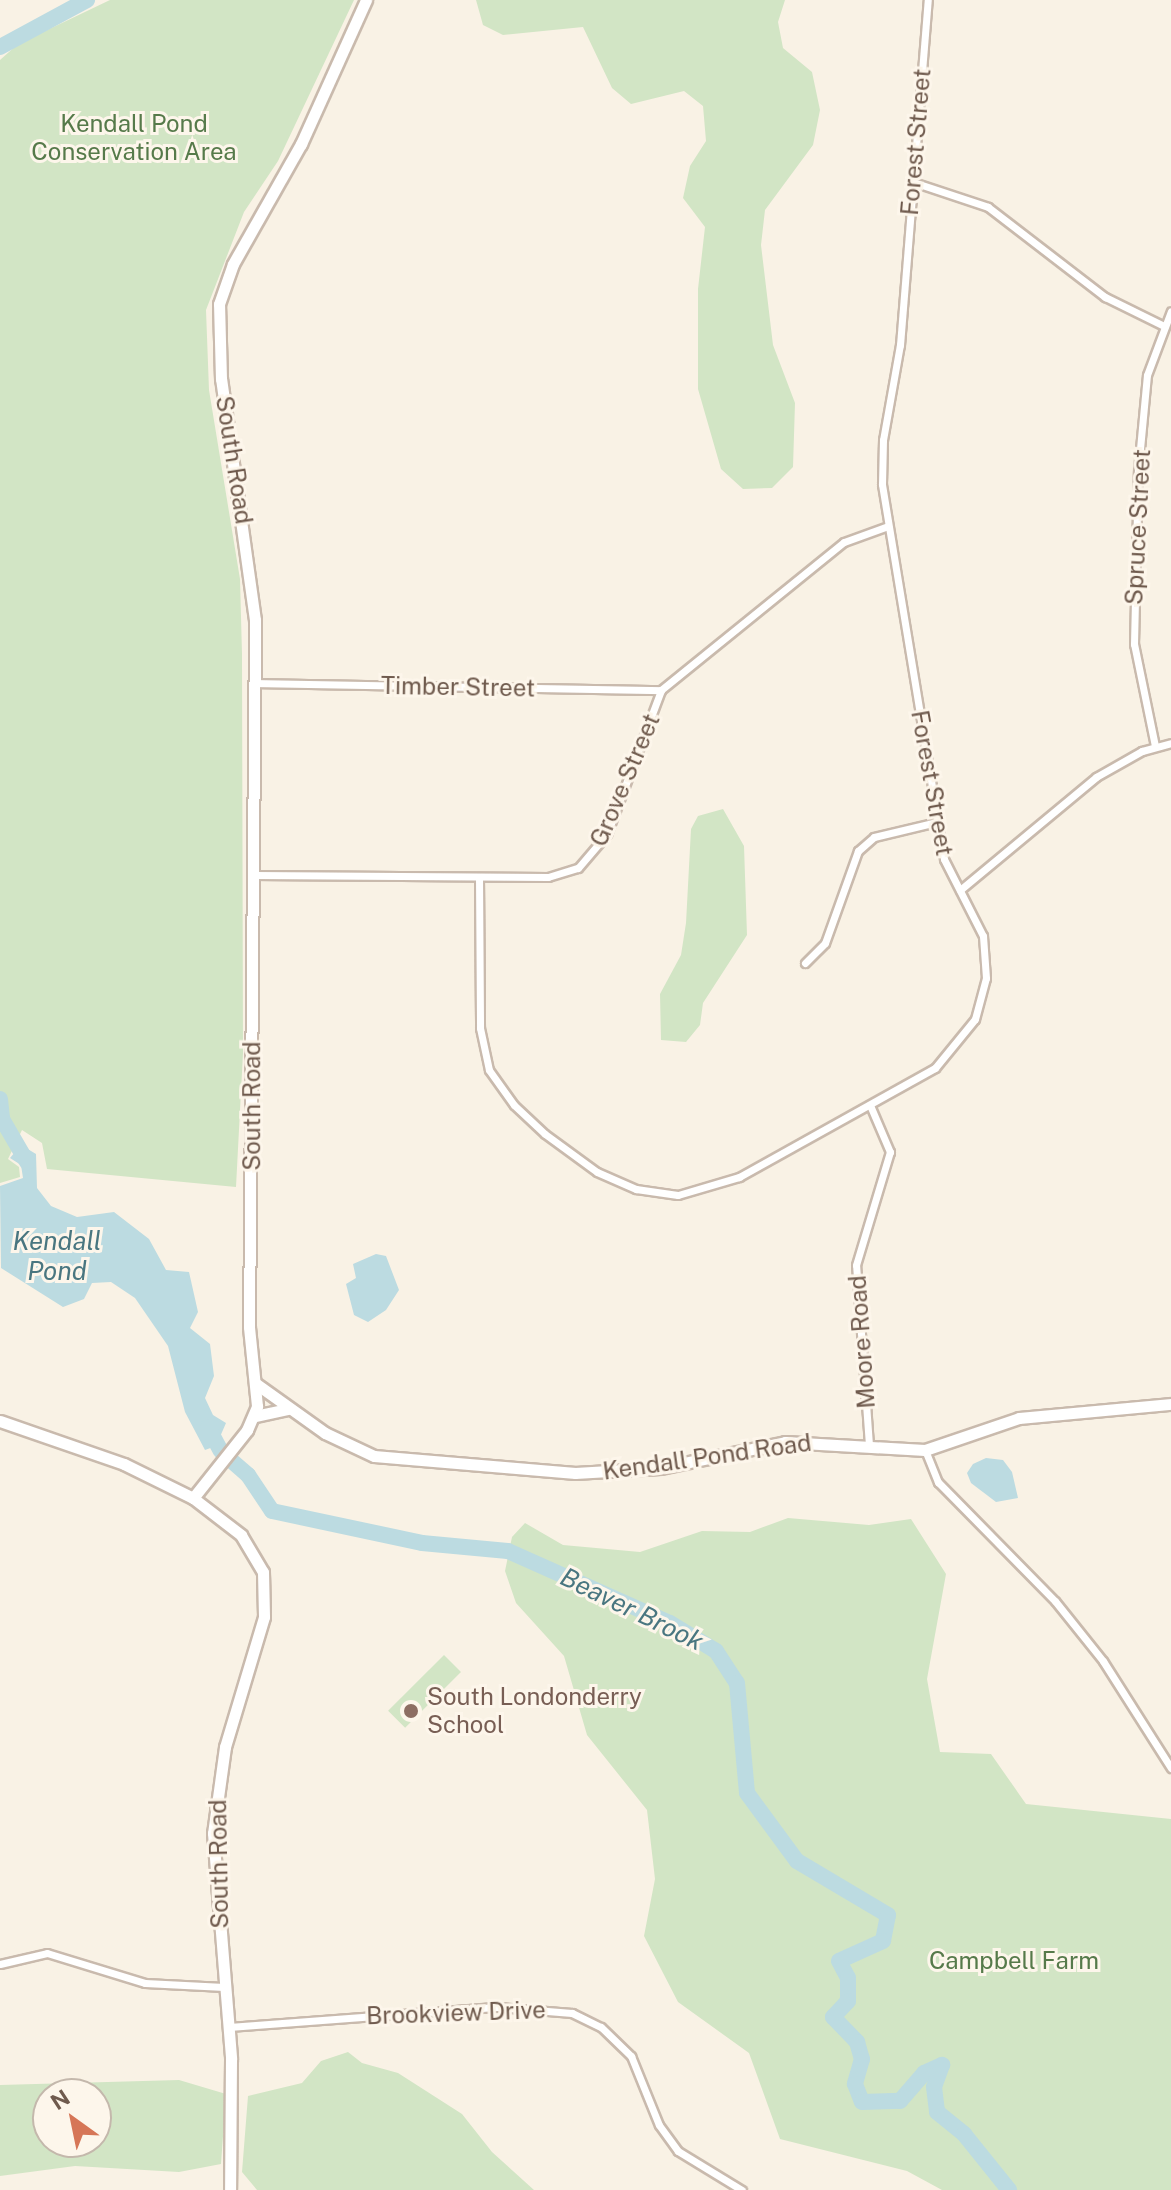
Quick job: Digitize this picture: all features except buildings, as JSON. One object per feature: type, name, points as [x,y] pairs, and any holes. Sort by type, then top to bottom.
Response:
[{"type":"street","name":"South Road","points":[[255,1416],[249,1327],[255,683],[252,586],[221,379],[219,304],[233,264],[301,144],[366,0]]},
{"type":"street","name":"Forest Street","points":[[479,877],[480,1028],[489,1070],[529,1120],[597,1172],[657,1194],[699,1192],[739,1177],[870,1105],[935,1068],[975,1019],[986,957],[975,916],[944,859],[888,526],[882,450],[900,345],[928,0]]},
{"type":"street","points":[[913,182],[988,207],[1105,297],[1164,326]]},
{"type":"street","name":"Spruce Street","points":[[1155,746],[1140,689],[1133,629],[1146,387],[1171,311]]},
{"type":"street","name":"Grove Street","points":[[254,875],[558,875],[594,855],[615,815],[661,690],[844,542],[888,526]]},
{"type":"street","name":"Timber Street","points":[[255,683],[661,690]]},
{"type":"street","points":[[960,890],[1096,777],[1155,746],[1171,743]]},
{"type":"street","points":[[805,963],[825,943],[858,851],[874,837],[937,822]]},
{"type":"street","name":"Moore Road","points":[[869,1445],[856,1265],[890,1152],[870,1105]]},
{"type":"street","name":"Kendall Pond Road","points":[[255,1383],[288,1409],[347,1446],[374,1456],[522,1471],[618,1473],[785,1442],[925,1450]]},
{"type":"street","points":[[1171,1404],[1019,1418],[925,1450],[945,1491],[1055,1602],[1103,1661],[1171,1768]]},
{"type":"street","points":[[0,1421],[124,1464],[193,1498],[255,1416],[288,1409]]},
{"type":"street","name":"South Road","points":[[193,1498],[241,1535],[257,1558],[265,1585],[264,1617],[218,1780],[213,1833],[229,2027],[230,2190]]},
{"type":"street","points":[[0,1964],[47,1953],[145,1983],[224,1987]]},
{"type":"street","name":"Brookview Drive","points":[[229,2027],[498,2007],[572,2013],[601,2027],[631,2056],[659,2125],[678,2151],[742,2190]]},
{"type":"green space","name":"Kendall Pond Conservation Area","points":[[110,0],[354,0],[278,161],[244,212],[206,310],[209,390],[240,579],[243,1053],[236,1187],[47,1169],[42,1143],[22,1130],[8,1159],[19,1167],[20,1177],[0,1183],[0,60],[18,44]]},
{"type":"green space","points":[[476,0],[785,0],[778,22],[783,48],[812,72],[820,110],[813,145],[765,210],[761,245],[773,345],[795,403],[793,467],[772,488],[743,489],[721,469],[698,389],[698,289],[705,227],[683,198],[690,166],[706,141],[703,106],[684,91],[631,104],[612,88],[583,27],[503,35],[483,25]]},
{"type":"green space","points":[[723,809],[744,846],[747,935],[703,1003],[700,1025],[686,1042],[661,1040],[660,994],[681,955],[686,923],[691,829],[698,816]]},
{"type":"green space","name":"Campbell Farm","points":[[788,1518],[869,1525],[911,1519],[946,1574],[927,1679],[940,1752],[991,1754],[1026,1804],[1171,1819],[1171,2190],[942,2190],[907,2171],[780,2139],[749,2053],[678,2002],[644,1936],[655,1879],[647,1810],[587,1735],[564,1656],[516,1603],[505,1571],[512,1537],[525,1523],[563,1545],[640,1552],[702,1531],[750,1532]]},
{"type":"green space","points":[[444,1655],[461,1672],[405,1728],[388,1711]]},
{"type":"green space","points":[[348,2052],[362,2063],[398,2073],[462,2114],[492,2152],[534,2190],[257,2190],[242,2172],[248,2096],[302,2083],[321,2061]]},
{"type":"green space","points":[[179,2080],[226,2094],[221,2164],[179,2172],[75,2166],[0,2176],[0,2085],[32,2084],[32,2158],[112,2158],[112,2082]]},
{"type":"water","name":"Kendall Pond","points":[[21,1145],[36,1154],[37,1188],[51,1206],[77,1217],[114,1212],[149,1239],[166,1270],[189,1272],[198,1312],[190,1328],[210,1344],[214,1376],[205,1398],[213,1415],[226,1423],[216,1446],[205,1450],[185,1412],[168,1346],[135,1298],[111,1282],[92,1283],[84,1299],[63,1307],[1,1268],[0,1186],[23,1178],[21,1165],[10,1158]]},
{"type":"water","points":[[376,1254],[386,1256],[399,1290],[386,1310],[368,1322],[354,1315],[346,1284],[356,1278],[353,1264]]},
{"type":"water","points":[[986,1458],[1003,1460],[1012,1472],[1018,1498],[996,1502],[971,1483],[967,1473],[973,1464]]},
{"type":"waterway","name":"Beaver Brook","points":[[0,47],[87,0]]},
{"type":"waterway","name":"Beaver Brook","points":[[0,1099],[2,1119],[27,1162]]},
{"type":"waterway","name":"Beaver Brook","points":[[208,1427],[221,1451]]},
{"type":"waterway","name":"Beaver Brook","points":[[233,1462],[248,1475],[272,1511],[422,1543],[508,1551],[670,1623],[716,1651],[737,1683],[747,1793],[797,1861],[888,1915],[883,1941],[839,1961],[848,1978],[848,2001],[833,2017],[857,2042],[862,2059],[855,2084],[862,2102],[900,2101],[924,2073],[942,2065],[934,2087],[937,2112],[964,2134],[1009,2190]]},
{"type":"place","name":"South Londonderry School","points":[[411,1711]]}]
